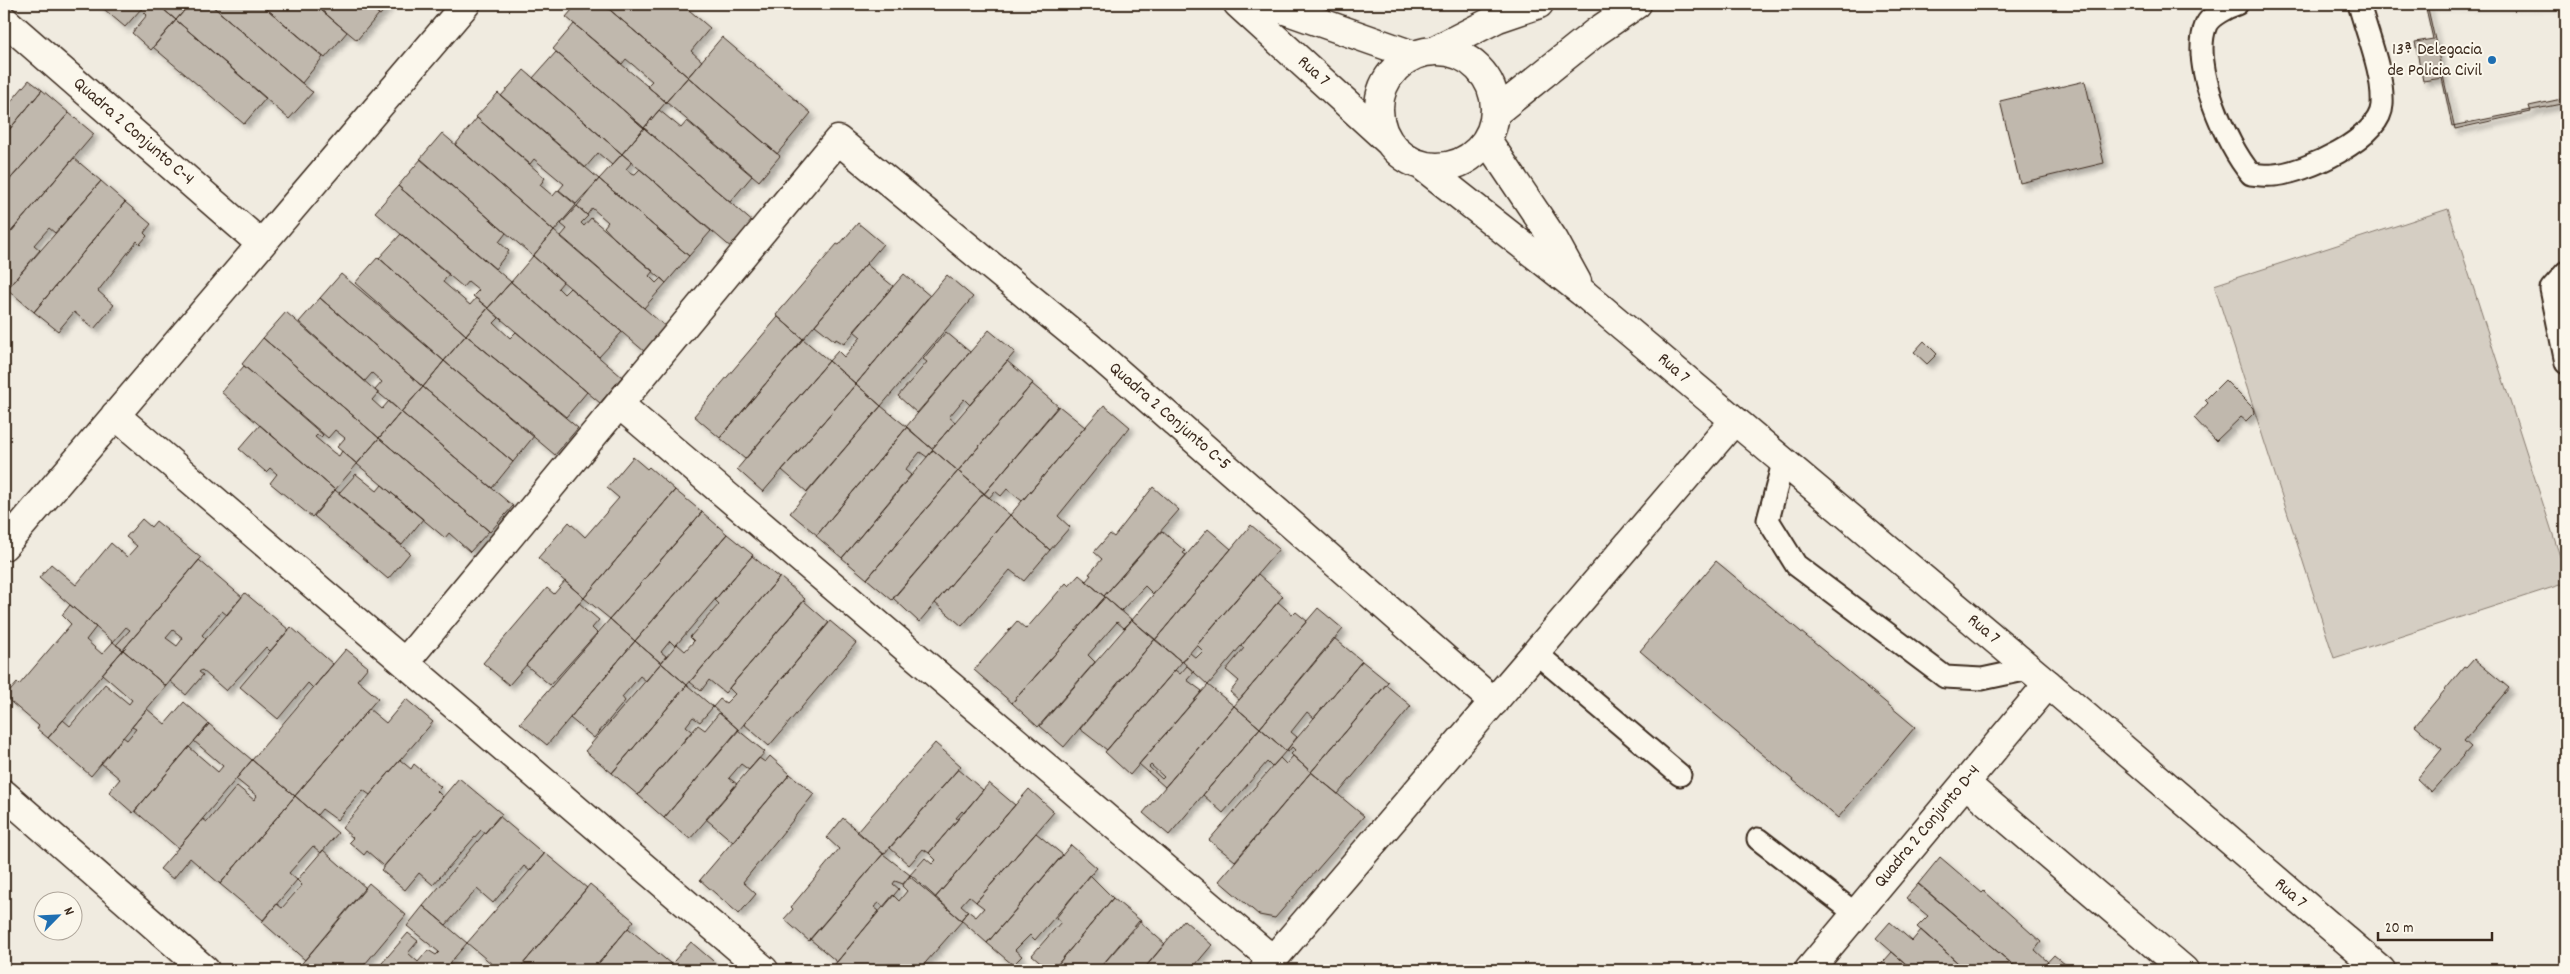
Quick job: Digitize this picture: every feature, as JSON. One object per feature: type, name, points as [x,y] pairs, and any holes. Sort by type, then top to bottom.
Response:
[{"type":"street","points":[[7,536],[116,415],[466,4]]},
{"type":"street","name":"Rua 7","points":[[1238,4],[1388,140]]},
{"type":"street","points":[[1268,4],[1424,52],[1452,52],[1466,58],[1479,69],[1488,82],[1494,97],[1495,113],[1486,140],[1469,158],[1458,164],[1446,167],[1421,165],[1397,152],[1388,140],[1380,122],[1379,102],[1384,83],[1396,66],[1424,52],[1498,18],[1539,4]]},
{"type":"street","points":[[1495,113],[1596,32],[1637,4]]},
{"type":"street","name":"Quadra 2 Conjunto C-4","points":[[4,20],[261,244]]},
{"type":"street","name":"Quadra 2 Conjunto C-5","points":[[620,405],[838,140],[1087,345],[1494,702]]},
{"type":"street","name":"Rua 7","points":[[1486,140],[1554,240],[1582,292]]},
{"type":"street","name":"Rua 7","points":[[1421,165],[1582,292],[2381,970]]},
{"type":"street","points":[[406,661],[620,405],[1269,965],[1734,421]]},
{"type":"street","points":[[116,415],[406,661],[764,970]]},
{"type":"street","name":"Quadra 2 Conjunto D-4","points":[[1808,970],[1965,782],[2038,677]]},
{"type":"street","points":[[1965,782],[2184,970]]},
{"type":"street","points":[[4,794],[205,970]]},
{"type":"lane","points":[[2236,4],[2227,7],[2206,23],[2202,40],[2210,92],[2225,136],[2239,160],[2251,174],[2276,176],[2308,166],[2333,155],[2361,138],[2373,127],[2382,108],[2382,88],[2359,4]]},
{"type":"lane","points":[[2566,272],[2551,289],[2566,363]]},
{"type":"lane","points":[[1783,462],[1768,520],[1796,565],[1945,677],[1982,679],[2038,677]]},
{"type":"lane","points":[[1536,653],[1680,775]]},
{"type":"lane","points":[[1758,839],[1856,914]]},
{"type":"shaded area","points":[[2448,209],[2566,575],[2566,583],[2334,658],[2214,285]]},
{"type":"building","points":[[98,4],[157,4],[176,20],[151,50],[132,33],[147,15],[141,9],[125,27]]},
{"type":"building","points":[[157,4],[190,4],[176,20]]},
{"type":"building","points":[[190,4],[210,4],[313,92],[289,119],[176,20]]},
{"type":"building","points":[[210,4],[261,4],[323,57],[302,83]]},
{"type":"building","points":[[261,4],[314,4],[347,32],[325,58]]},
{"type":"building","points":[[314,4],[367,4],[379,14],[357,40]]},
{"type":"building","points":[[367,4],[389,4],[380,15]]},
{"type":"building","points":[[577,4],[603,4],[688,77],[666,102],[647,86],[652,81],[626,59],[622,64],[566,17]]},
{"type":"building","points":[[603,4],[682,4],[710,28],[691,51],[702,61],[688,77]]},
{"type":"building","name":"13ª Delegacia de Policia Civil","points":[[2425,4],[2566,4],[2566,103],[2452,126],[2442,78],[2423,81],[2415,42],[2433,39]]},
{"type":"building","name":"13ª Delegacia de Policia Civil","points":[[2427,4],[2566,4],[2566,98],[2529,106],[2531,112],[2455,129]]},
{"type":"building","points":[[176,20],[266,98],[244,124],[153,47]]},
{"type":"building","points":[[574,24],[666,102],[644,128],[553,49]]},
{"type":"building","points":[[722,37],[811,113],[777,154],[688,77]]},
{"type":"building","points":[[556,52],[644,128],[622,154],[533,78]]},
{"type":"building","points":[[524,70],[622,154],[612,165],[598,153],[585,168],[501,96]]},
{"type":"building","points":[[688,77],[780,156],[759,181],[666,102]]},
{"type":"building","points":[[29,80],[42,90],[4,136],[4,101],[8,105]]},
{"type":"building","points":[[2085,81],[2104,163],[2020,183],[2000,101]]},
{"type":"building","points":[[42,90],[69,113],[4,186],[4,136]]},
{"type":"building","points":[[498,93],[599,179],[576,204],[559,190],[564,184],[534,159],[530,164],[476,117]]},
{"type":"building","points":[[659,110],[681,128],[687,121],[752,176],[730,202],[644,128]]},
{"type":"building","points":[[69,113],[94,134],[4,240],[4,186]]},
{"type":"building","points":[[477,118],[545,178],[540,185],[553,196],[558,190],[576,205],[554,231],[455,145]]},
{"type":"building","points":[[644,128],[755,224],[733,249],[622,154]]},
{"type":"building","points":[[442,133],[554,231],[533,256],[420,159]]},
{"type":"building","points":[[622,154],[632,162],[626,169],[635,174],[640,169],[711,231],[689,256],[599,179]]},
{"type":"building","points":[[74,158],[101,181],[55,233],[49,228],[34,245],[40,250],[7,289],[4,287],[4,240]]},
{"type":"building","points":[[421,159],[506,233],[499,242],[509,251],[495,269],[398,186]]},
{"type":"building","points":[[599,179],[689,256],[666,283],[614,238],[604,227],[608,222],[592,208],[587,215],[577,206]]},
{"type":"building","points":[[101,181],[125,202],[34,312],[7,289]]},
{"type":"building","points":[[398,186],[511,282],[488,308],[473,296],[479,290],[468,281],[463,287],[375,212]]},
{"type":"building","points":[[125,202],[151,224],[144,233],[147,236],[140,244],[137,241],[98,291],[114,305],[94,329],[74,312],[58,331],[34,312]]},
{"type":"building","points":[[577,206],[588,216],[581,223],[584,226],[591,218],[653,271],[649,276],[656,283],[661,278],[666,283],[644,308],[561,236],[567,229],[561,224]]},
{"type":"building","points":[[858,223],[883,244],[803,339],[776,315],[837,244],[839,245]]},
{"type":"building","points":[[554,231],[666,327],[645,352],[533,256]]},
{"type":"building","points":[[401,234],[449,274],[443,282],[470,305],[476,298],[488,308],[466,335],[379,258]]},
{"type":"building","points":[[533,256],[563,282],[558,288],[564,294],[570,288],[622,332],[599,357],[511,282]]},
{"type":"building","points":[[378,257],[466,335],[444,361],[355,283]]},
{"type":"building","points":[[866,264],[893,286],[844,344],[836,339],[835,341],[815,325]]},
{"type":"building","points":[[341,274],[444,361],[423,387],[320,298]]},
{"type":"building","points":[[904,274],[930,296],[856,384],[829,361],[838,351],[844,357],[861,337],[854,331]]},
{"type":"building","points":[[947,275],[973,297],[881,406],[856,384]]},
{"type":"building","points":[[511,282],[622,377],[600,403],[488,308]]},
{"type":"building","points":[[320,298],[423,387],[401,412],[375,390],[382,382],[372,373],[365,381],[299,322]]},
{"type":"building","points":[[488,308],[499,318],[494,323],[510,338],[516,332],[587,392],[566,417],[466,335]]},
{"type":"building","points":[[286,312],[378,393],[372,400],[382,409],[389,401],[401,412],[379,438],[263,338]]},
{"type":"building","points":[[778,317],[803,339],[720,438],[694,416]]},
{"type":"building","points":[[989,330],[1015,352],[970,405],[964,399],[949,417],[955,422],[932,449],[906,427]]},
{"type":"building","points":[[946,332],[970,352],[917,413],[898,396],[927,362],[923,359]]},
{"type":"building","points":[[466,335],[578,428],[555,455],[444,361]]},
{"type":"building","points":[[263,338],[379,438],[357,464],[337,447],[345,438],[335,430],[328,438],[242,364]]},
{"type":"building","points":[[803,339],[829,361],[745,459],[720,438]]},
{"type":"building","points":[[1924,341],[1937,354],[1927,364],[1914,352]]},
{"type":"building","points":[[444,361],[534,436],[513,462],[423,387]]},
{"type":"building","points":[[829,361],[856,384],[763,492],[737,469]]},
{"type":"building","points":[[1007,361],[1033,383],[958,471],[932,449]]},
{"type":"building","points":[[244,366],[323,435],[315,437],[334,453],[339,456],[342,451],[357,464],[335,490],[221,392]]},
{"type":"building","points":[[2225,380],[2253,408],[2254,413],[2246,421],[2241,417],[2216,441],[2194,418],[2208,403],[2205,400]]},
{"type":"building","points":[[856,384],[881,406],[807,492],[782,470]]},
{"type":"building","points":[[1032,384],[1058,406],[984,494],[958,471]]},
{"type":"building","points":[[423,387],[513,462],[492,488],[401,412]]},
{"type":"building","points":[[1104,405],[1130,427],[1058,516],[1070,527],[1050,550],[1010,515]]},
{"type":"building","points":[[881,406],[907,427],[817,535],[790,513]]},
{"type":"building","points":[[1059,406],[1085,427],[1022,501],[1007,489],[1001,496],[995,491],[989,498],[984,494]]},
{"type":"building","points":[[401,412],[513,506],[490,532],[379,438]]},
{"type":"building","points":[[260,425],[335,490],[312,517],[270,483],[277,474],[270,468],[266,472],[239,449]]},
{"type":"building","points":[[907,427],[933,450],[927,457],[920,452],[905,470],[911,475],[842,558],[816,536]]},
{"type":"building","points":[[379,438],[489,531],[470,552],[449,533],[445,538],[357,464]]},
{"type":"building","points":[[933,450],[958,471],[867,579],[842,558]]},
{"type":"building","points":[[633,457],[647,469],[649,467],[675,490],[584,598],[538,558],[569,522],[585,537],[619,498],[607,488]]},
{"type":"building","points":[[958,471],[984,493],[892,600],[867,579]]},
{"type":"building","points":[[356,474],[377,491],[382,485],[423,519],[402,545],[339,493]]},
{"type":"building","points":[[1153,487],[1179,510],[1104,596],[1086,581],[1091,575],[1089,574],[1102,559],[1094,552],[1110,534],[1114,537]]},
{"type":"building","points":[[335,490],[410,553],[388,579],[314,516]]},
{"type":"building","points":[[675,490],[702,512],[610,619],[584,598]]},
{"type":"building","points":[[984,493],[1010,515],[919,622],[893,598]]},
{"type":"building","points":[[702,512],[727,534],[635,641],[610,619]]},
{"type":"building","points":[[1010,515],[1050,550],[1024,581],[1010,570],[962,626],[935,603]]},
{"type":"building","points":[[142,519],[151,527],[156,521],[201,558],[123,650],[116,645],[130,630],[126,627],[113,642],[39,578],[51,564],[76,585],[111,543],[127,557],[137,546],[126,537]]},
{"type":"building","points":[[1251,525],[1279,549],[1182,662],[1155,640]]},
{"type":"building","points":[[1208,529],[1231,549],[1155,640],[1132,620]]},
{"type":"building","points":[[1162,531],[1185,551],[1183,553],[1186,555],[1153,594],[1145,586],[1121,611],[1104,596]]},
{"type":"building","points":[[727,534],[753,555],[677,644],[675,646],[670,641],[661,652],[666,656],[661,663],[635,641]]},
{"type":"building","points":[[752,556],[779,578],[687,685],[661,663],[677,644],[685,651],[694,641],[690,637],[719,604],[715,600]]},
{"type":"building","points":[[199,560],[242,597],[227,615],[222,611],[202,635],[206,639],[166,686],[123,650]],"holes":[[[173,630],[183,638],[177,646],[166,638]]]},
{"type":"building","points":[[1716,561],[1915,727],[1838,818],[1640,651]]},
{"type":"building","points":[[1258,574],[1283,596],[1208,685],[1183,662],[1190,653],[1196,658],[1203,651],[1197,645]]},
{"type":"building","points":[[1079,575],[1105,597],[1012,703],[974,670],[1017,621],[1026,629],[1066,583],[1069,586]]},
{"type":"building","points":[[780,577],[805,599],[725,693],[709,680],[701,691],[690,682]]},
{"type":"building","points":[[565,581],[584,598],[509,685],[483,663],[547,588],[554,594]]},
{"type":"building","points":[[245,593],[289,630],[270,651],[266,647],[226,691],[202,670],[199,672],[203,675],[186,695],[170,681]]},
{"type":"building","points":[[1105,597],[1132,620],[1124,628],[1117,622],[1088,655],[1095,662],[1038,727],[1012,703]]},
{"type":"building","points":[[804,601],[829,623],[739,730],[713,707],[720,699],[726,703],[735,694],[729,688]]},
{"type":"building","points":[[1278,602],[1293,615],[1296,612],[1307,621],[1239,700],[1230,692],[1239,681],[1226,670],[1244,648],[1241,646]]},
{"type":"building","points":[[579,603],[599,620],[592,628],[597,633],[550,685],[526,665]]},
{"type":"building","points":[[70,605],[96,627],[86,640],[102,654],[113,642],[123,650],[48,738],[37,729],[39,726],[5,697],[17,683],[19,685],[71,624],[62,615]]},
{"type":"building","points":[[1318,608],[1343,629],[1260,728],[1234,706]]},
{"type":"building","points":[[610,619],[635,641],[547,745],[520,723]]},
{"type":"building","points":[[1132,620],[1155,639],[1064,747],[1040,726]]},
{"type":"building","points":[[830,621],[856,643],[769,746],[744,724]]},
{"type":"building","points":[[291,627],[333,664],[313,688],[308,683],[278,719],[240,687]]},
{"type":"building","points":[[1334,638],[1362,661],[1314,718],[1307,712],[1291,732],[1297,737],[1286,751],[1260,728]]},
{"type":"building","points":[[1155,639],[1182,662],[1107,750],[1080,729]]},
{"type":"building","points":[[635,641],[661,663],[646,681],[640,676],[622,697],[625,701],[594,738],[570,718]]},
{"type":"building","points":[[346,649],[368,667],[357,680],[378,698],[295,796],[252,760]]},
{"type":"building","points":[[123,650],[166,686],[91,776],[48,738],[63,720],[70,726],[105,684],[129,704],[132,700],[102,674]]},
{"type":"building","points":[[2474,659],[2509,688],[2464,741],[2471,747],[2431,792],[2417,779],[2442,749],[2415,726],[2464,667],[2466,668]]},
{"type":"building","points":[[1362,661],[1388,682],[1311,772],[1291,754],[1295,750],[1292,747],[1288,752],[1286,751]]},
{"type":"building","points":[[661,663],[687,685],[612,773],[585,751]]},
{"type":"building","points":[[1187,666],[1194,672],[1187,680],[1202,691],[1130,775],[1105,752],[1175,670],[1180,674]]},
{"type":"building","points":[[687,685],[713,707],[700,722],[693,717],[686,726],[692,731],[638,795],[612,773]]},
{"type":"building","points":[[1208,685],[1234,706],[1165,787],[1139,764]],"holes":[[[1151,765],[1164,777],[1162,779],[1149,767]]]},
{"type":"building","points":[[1386,685],[1411,706],[1338,794],[1311,772]]},
{"type":"building","points":[[406,699],[433,722],[370,795],[363,790],[337,820],[322,809],[317,815],[295,796],[369,709],[386,723]]},
{"type":"building","points":[[184,702],[209,724],[133,813],[109,792],[120,779],[101,763],[123,737],[127,740],[136,729],[132,727],[147,709],[165,724]]},
{"type":"building","points":[[1234,706],[1260,728],[1169,835],[1143,813]]},
{"type":"building","points":[[719,713],[739,730],[664,818],[638,795],[698,725],[705,730]]},
{"type":"building","points":[[209,724],[252,760],[178,848],[135,811],[189,747],[218,772],[223,766],[194,741]]},
{"type":"building","points":[[1260,728],[1286,751],[1272,767],[1267,762],[1223,813],[1203,795]]},
{"type":"building","points":[[738,730],[765,752],[749,770],[741,764],[729,778],[737,784],[690,839],[664,818]]},
{"type":"building","points":[[935,743],[961,766],[884,854],[857,832]]},
{"type":"building","points":[[770,756],[790,774],[733,842],[706,819],[759,758],[765,762]]},
{"type":"building","points":[[1293,756],[1311,772],[1235,861],[1209,840],[1280,758],[1286,764]]},
{"type":"building","points":[[252,760],[295,796],[220,884],[190,858],[173,879],[160,869],[203,819],[207,822],[237,786],[254,800],[257,796],[236,779]]},
{"type":"building","points":[[400,760],[411,769],[414,764],[441,787],[437,791],[443,797],[384,866],[367,851],[364,855],[349,842],[353,838],[342,828]]},
{"type":"building","points":[[958,769],[983,790],[964,813],[962,811],[956,818],[958,819],[929,853],[923,849],[909,865],[890,848]]},
{"type":"building","points":[[1311,772],[1364,816],[1275,918],[1259,915],[1219,881]]},
{"type":"building","points":[[790,774],[814,794],[743,882],[756,894],[739,914],[700,880]]},
{"type":"building","points":[[459,778],[502,814],[485,833],[481,830],[433,885],[419,873],[405,890],[381,870]]},
{"type":"building","points":[[989,783],[1015,805],[935,898],[909,876],[925,858],[932,864],[936,860],[929,853]]},
{"type":"building","points":[[1029,789],[1054,812],[976,902],[969,896],[961,905],[968,911],[961,920],[935,898]]},
{"type":"building","points":[[295,796],[338,833],[321,853],[313,846],[289,873],[297,880],[263,920],[220,884]]},
{"type":"building","points":[[499,816],[544,854],[530,871],[524,866],[493,903],[477,889],[446,925],[423,906]]},
{"type":"building","points":[[843,818],[883,854],[809,941],[784,919],[793,909],[791,907],[839,849],[827,838]]},
{"type":"building","points":[[1036,833],[1063,855],[987,943],[961,920],[968,911],[976,917],[984,908],[976,902]]},
{"type":"building","points":[[1071,845],[1097,868],[1035,940],[1030,935],[1015,950],[1022,956],[1013,965],[987,943]]},
{"type":"building","points":[[323,850],[366,888],[305,960],[262,922],[277,904],[282,908],[302,885],[297,880]]},
{"type":"building","points":[[545,853],[587,888],[518,970],[499,970],[467,943]]},
{"type":"building","points":[[883,854],[910,875],[903,884],[895,881],[893,884],[899,889],[884,907],[879,903],[874,907],[879,911],[837,962],[810,939]]},
{"type":"building","points":[[1940,857],[1982,893],[1984,891],[2041,942],[2035,950],[2048,962],[2040,970],[2019,970],[1918,884]]},
{"type":"building","points":[[911,875],[962,921],[919,970],[884,970],[878,965],[874,970],[830,970],[893,895],[899,901],[907,891],[902,886]]},
{"type":"building","points":[[1090,875],[1113,898],[1053,970],[1050,970],[1032,955],[1061,922],[1056,918]]},
{"type":"building","points":[[369,883],[406,915],[360,970],[301,970],[298,968]]},
{"type":"building","points":[[590,884],[634,921],[593,970],[589,966],[586,970],[518,970]]},
{"type":"building","points":[[1918,884],[2019,970],[1966,970],[1917,927],[1928,916],[1906,898]]},
{"type":"building","points":[[1113,898],[1141,921],[1098,970],[1053,970]]},
{"type":"building","points":[[423,906],[467,943],[444,970],[376,970],[408,933],[418,941],[408,953],[418,962],[428,950],[436,955],[439,952],[407,926]]},
{"type":"building","points":[[1184,920],[1212,945],[1191,970],[1143,970]]},
{"type":"building","points":[[1139,921],[1165,944],[1143,970],[1098,970]]},
{"type":"building","points":[[1890,922],[1912,941],[1921,930],[1966,970],[1913,970],[1876,938]]},
{"type":"building","points":[[628,928],[671,964],[666,970],[593,970]]},
{"type":"building","points":[[691,942],[720,967],[717,970],[666,970]]},
{"type":"building","points":[[1892,952],[1898,957],[1913,970],[1876,970]]},
{"type":"building","points":[[2054,955],[2072,970],[2040,970]]},
{"type":"building","points":[[450,964],[458,970],[444,970]]},
{"type":"building","points":[[493,965],[499,970],[489,970]]},
{"type":"place","name":"13ª Delegacia de Policia Civil","points":[[2492,60]]}]
